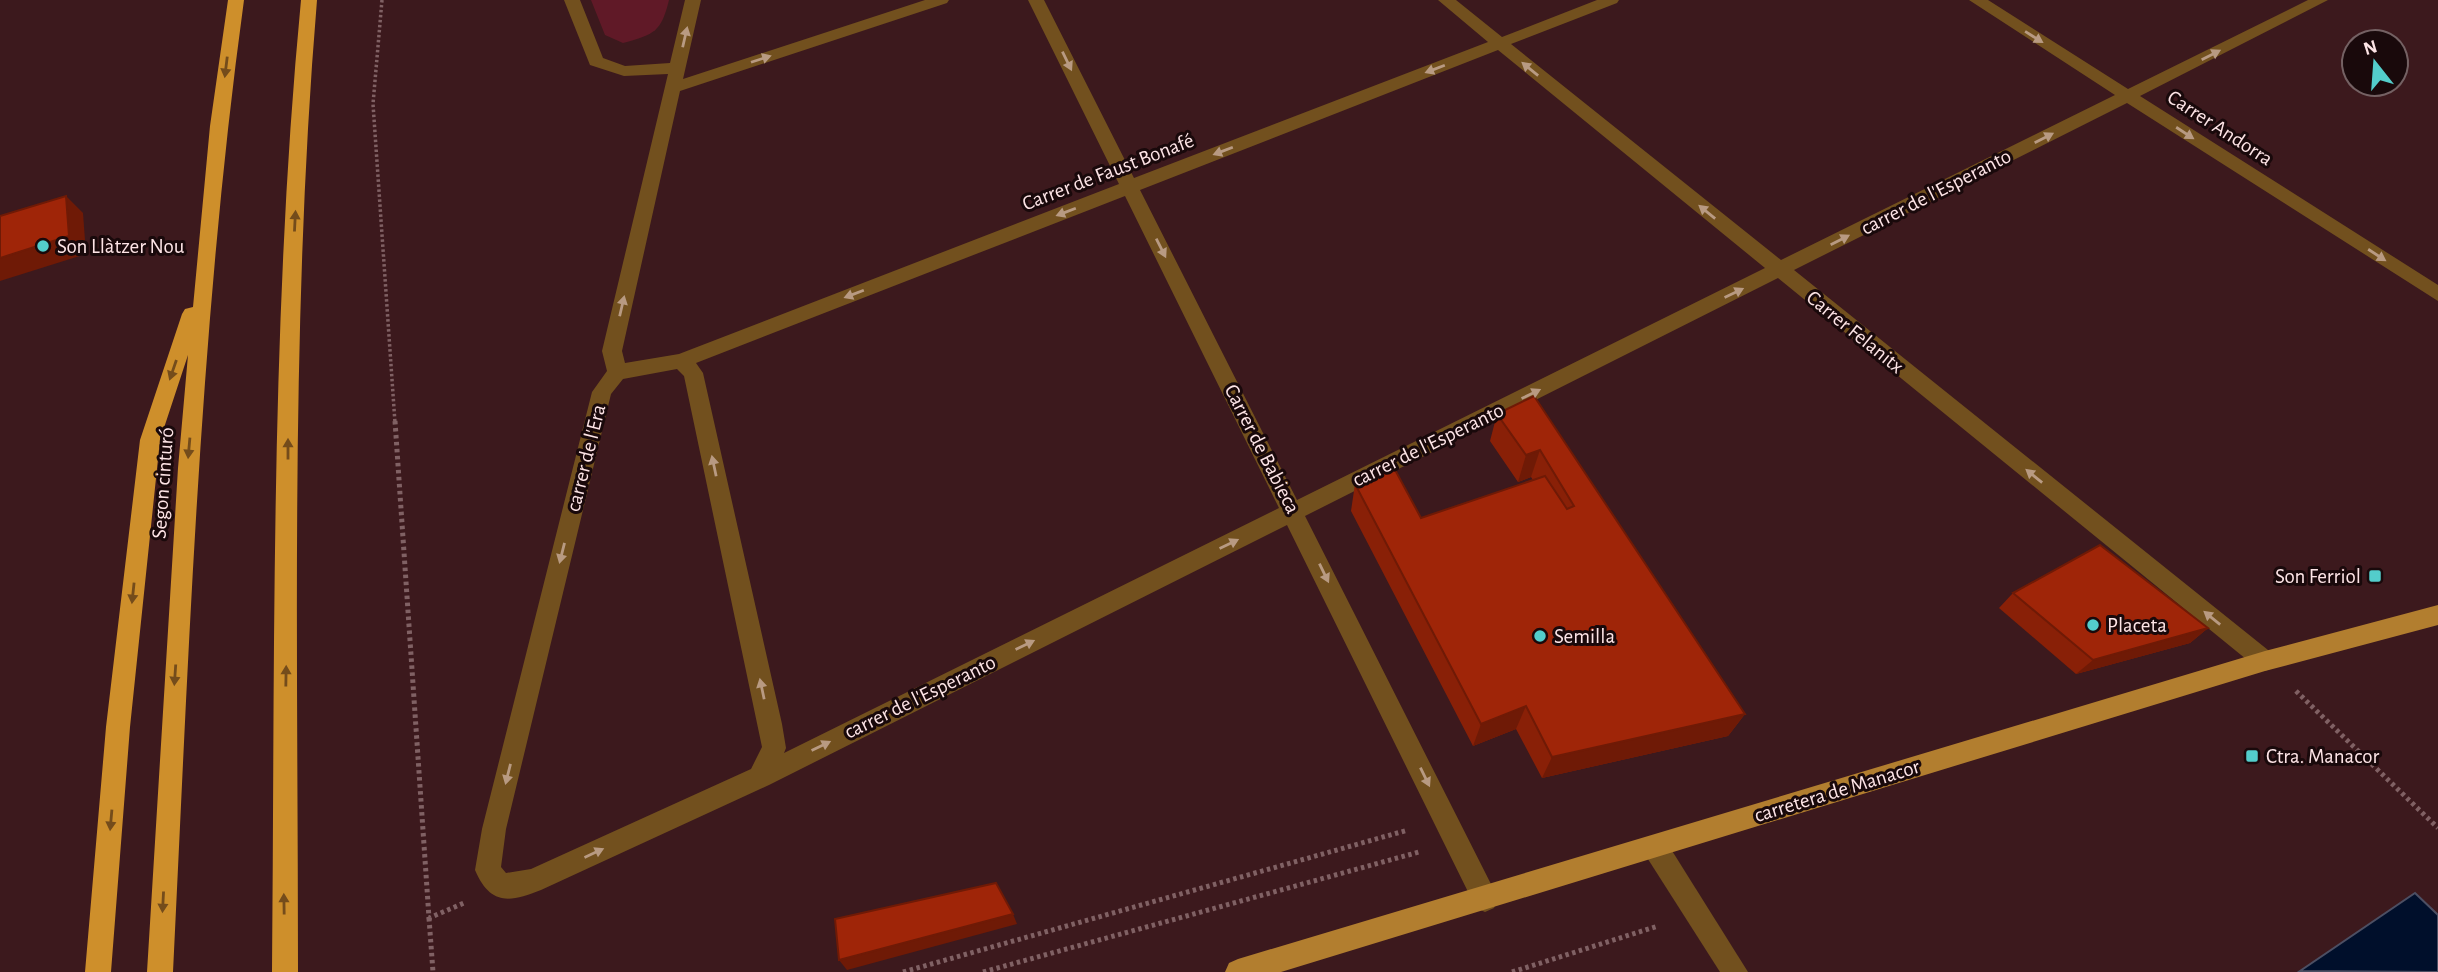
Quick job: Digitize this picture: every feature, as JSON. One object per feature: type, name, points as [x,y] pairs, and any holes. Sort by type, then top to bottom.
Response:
[{"type":"highway","name":"Segon cinturó","points":[[160,972],[173,692],[203,283],[218,126],[236,0]]},
{"type":"highway","points":[[285,972],[288,403],[296,186],[309,0]]},
{"type":"highway","points":[[98,972],[118,727],[150,440],[203,283]]},
{"type":"main road","name":"carretera de Manacor","points":[[1238,972],[2265,661],[2438,615]]},
{"type":"street","points":[[572,0],[596,61],[624,71],[678,68]]},
{"type":"street","points":[[617,372],[612,351],[693,0]]},
{"type":"street","points":[[673,88],[941,0]]},
{"type":"street","name":"Carrer de Babieca","points":[[1036,0],[1485,899]]},
{"type":"street","name":"Carrer Felanitx","points":[[1447,0],[1779,271],[2265,661]]},
{"type":"street","name":"Carrer de Faust Bonafé","points":[[617,372],[681,361],[1611,0]]},
{"type":"street","name":"Carrer Andorra","points":[[1977,0],[2438,294]]},
{"type":"street","name":"carrer de l'Esperanto","points":[[501,887],[532,881],[760,777],[2320,0]]},
{"type":"street","points":[[681,361],[693,373],[770,724],[774,748],[760,777]]},
{"type":"street","name":"carrer de l'Era","points":[[501,887],[488,870],[494,830],[602,392],[617,372]]},
{"type":"street","points":[[1655,847],[1735,972]]},
{"type":"path","points":[[382,0],[373,104],[433,972]]},
{"type":"path","points":[[2265,661],[2438,828]]},
{"type":"path","points":[[903,972],[1446,819]]},
{"type":"path","points":[[983,972],[1457,841]]},
{"type":"path","points":[[429,918],[501,887]]},
{"type":"path","points":[[1512,972],[1698,913]]},
{"type":"shaded area","points":[[591,0],[669,0],[663,19],[655,30],[623,43],[605,35]]},
{"type":"water","points":[[2415,893],[2438,915],[2438,972],[2300,971]]},
{"type":"building","points":[[66,196],[69,236],[0,258],[0,216]]},
{"type":"building","name":"Semilla","points":[[1534,396],[1745,714],[1552,757],[1526,706],[1481,724],[1355,484],[1393,466],[1421,518],[1545,476],[1567,509],[1574,506],[1540,450],[1526,455],[1497,414]]},
{"type":"building","name":"Placeta","points":[[2100,545],[2208,628],[2093,660],[2013,593]]},
{"type":"building","points":[[996,883],[1013,914],[839,960],[835,919]]},
{"type":"place","name":"Son Llàtzer Nou","points":[[43,246]]},
{"type":"place","name":"Son Ferriol","points":[[2375,576]]},
{"type":"place","name":"Placeta","points":[[2093,625]]},
{"type":"place","name":"Semilla","points":[[1540,636]]},
{"type":"place","name":"Ctra. Manacor","points":[[2252,756]]}]
